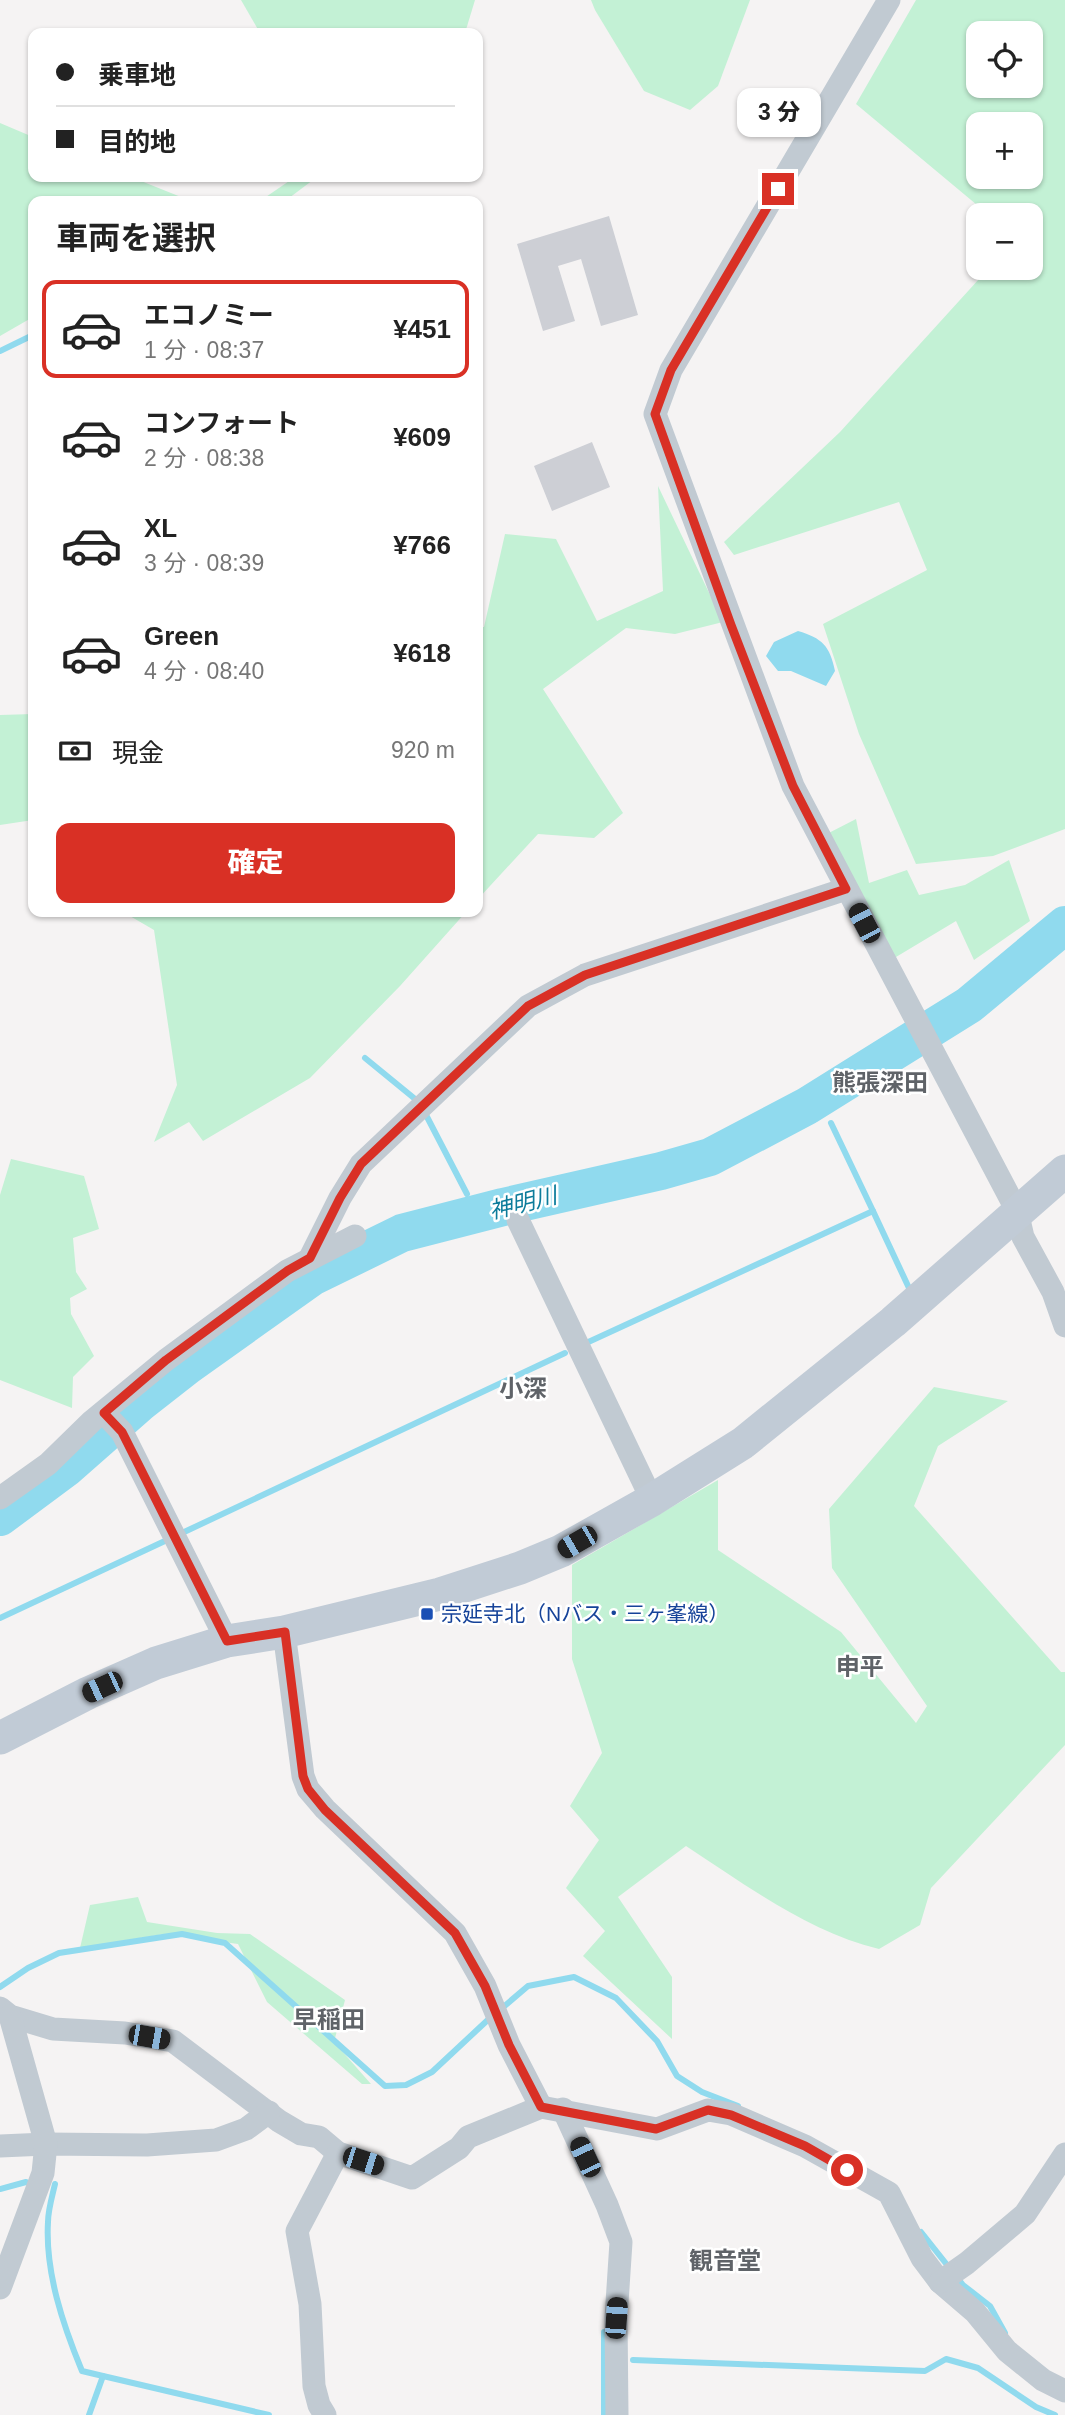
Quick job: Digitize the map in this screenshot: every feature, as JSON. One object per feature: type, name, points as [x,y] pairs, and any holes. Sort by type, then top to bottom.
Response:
[{"type":"street","points":[[889,0],[671,370],[655,414],[731,625],[793,786],[1017,1211],[1023,1237],[1053,1292],[1065,1326]]},
{"type":"street","points":[[310,1258],[340,1198],[361,1164],[528,1006],[585,975],[846,889]]},
{"type":"street","points":[[0,1738],[88,1693],[156,1663],[227,1641],[285,1632],[440,1594],[520,1568],[561,1551],[653,1500],[743,1443],[893,1322],[1065,1171]]},
{"type":"street","points":[[518,1220],[653,1500]]},
{"type":"street","points":[[0,1498],[48,1464],[92,1421],[111,1420],[166,1360],[287,1271],[355,1236]]},
{"type":"street","points":[[111,1420],[227,1641]]},
{"type":"street","points":[[285,1632],[303,1776],[308,1789],[325,1810],[455,1933],[485,1986],[509,2045],[552,2108],[607,2205],[621,2242],[616,2318],[617,2415]]},
{"type":"street","points":[[5,2012],[53,2029],[125,2033],[173,2041],[301,2134],[320,2137],[338,2153],[412,2178],[458,2148],[468,2137],[552,2108],[656,2129],[708,2110],[731,2115],[805,2146],[889,2193],[922,2258],[940,2282],[975,2312],[1007,2351],[1043,2380],[1065,2391]]},
{"type":"street","points":[[0,2288],[43,2173],[46,2144],[5,2012]]},
{"type":"street","points":[[0,2146],[146,2145],[215,2140],[246,2129],[269,2112]]},
{"type":"street","points":[[325,2415],[314,2386],[310,2304],[297,2231],[338,2153]]},
{"type":"street","points":[[940,2282],[1025,2214],[1065,2154]]},
{"type":"green space","points":[[241,0],[475,0],[467,28],[257,28]]},
{"type":"green space","points":[[591,0],[750,0],[718,86],[690,110],[644,91]]},
{"type":"green space","points":[[916,0],[1065,0],[1065,829],[993,856],[916,864],[859,734],[823,624],[927,570],[899,502],[734,555],[724,542],[840,432],[978,280],[1043,280],[1043,203],[975,203],[856,104]]},
{"type":"green space","points":[[0,123],[28,135],[28,182],[144,182],[178,196],[28,196],[28,320],[0,336]]},
{"type":"green space","points":[[288,182],[310,182],[292,196],[267,196]]},
{"type":"green space","points":[[658,486],[723,622],[675,634],[626,628],[543,689],[623,813],[594,838],[538,834],[483,894],[483,627],[505,534],[556,539],[597,621],[663,591]]},
{"type":"green space","points":[[28,714],[28,821],[0,825],[0,715]]},
{"type":"green space","points":[[856,819],[869,883],[907,870],[919,895],[965,885],[1009,860],[1030,921],[974,960],[956,921],[886,963],[819,838]]},
{"type":"green space","points":[[132,917],[462,917],[400,986],[310,1078],[203,1141],[189,1122],[154,1142],[177,1085],[154,930]]},
{"type":"green space","points":[[11,1159],[84,1176],[99,1229],[73,1238],[76,1272],[87,1289],[70,1298],[71,1314],[94,1356],[73,1377],[72,1408],[0,1380],[0,1195]]},
{"type":"green space","points":[[934,1387],[1008,1401],[938,1446],[914,1506],[1061,1672],[1065,1672],[1065,1745],[931,1888],[920,1925],[879,1949],[827,1931],[778,1906],[686,1846],[618,1897],[672,1977],[672,2039],[583,1956],[605,1931],[566,1888],[599,1840],[570,1806],[602,1753],[572,1659],[572,1565],[718,1480],[718,1550],[841,1632],[916,1723],[927,1706],[832,1568],[829,1509]]},
{"type":"green space","points":[[138,1897],[147,1922],[217,1933],[250,1934],[345,2000],[334,2042],[371,2084],[362,2084],[267,2002],[238,1944],[164,1934],[80,1948],[90,1905]]},
{"type":"water","points":[[798,631],[819,640],[827,649],[835,671],[826,686],[791,671],[778,671],[766,656],[774,642]]},
{"type":"building","points":[[609,216],[638,315],[601,326],[581,259],[558,266],[575,321],[543,331],[517,244]]},
{"type":"building","points":[[592,442],[610,487],[552,511],[534,466]]},
{"type":"waterway","points":[[0,351],[28,337]]},
{"type":"waterway","name":"神明川","points":[[0,1517],[66,1468],[141,1402],[187,1366],[312,1277],[402,1233],[710,1157],[807,1106],[969,1005],[1065,925]]},
{"type":"waterway","points":[[365,1058],[420,1103]]},
{"type":"waterway","points":[[425,1113],[467,1194]]},
{"type":"waterway","points":[[831,1123],[873,1211]]},
{"type":"waterway","points":[[584,1344],[873,1211],[909,1288]]},
{"type":"waterway","points":[[182,1533],[565,1353]]},
{"type":"waterway","points":[[0,1618],[167,1540]]},
{"type":"waterway","points":[[0,1987],[28,1968],[59,1953],[182,1934],[225,1943],[385,2086],[406,2085],[432,2072],[492,2016]]},
{"type":"waterway","points":[[501,2009],[528,1986],[574,1977],[616,1998],[657,2041],[677,2076],[702,2092],[738,2106]]},
{"type":"waterway","points":[[0,2189],[26,2182]]},
{"type":"waterway","points":[[55,2184],[49,2213],[48,2241],[52,2279],[68,2335],[82,2371],[103,2376],[89,2415]]},
{"type":"waterway","points":[[921,2232],[963,2285],[990,2306],[1005,2333]]},
{"type":"waterway","points":[[604,2332],[604,2415]]},
{"type":"waterway","points":[[633,2360],[925,2371],[946,2359],[978,2368],[1036,2407],[1055,2415]]},
{"type":"waterway","points":[[103,2376],[269,2415]]},
{"type":"place","name":"宗延寺北（Nバス・三ヶ峯線）","points":[[427,1614]]},
{"type":"district","name":"熊張深田","points":[[880,1083]]},
{"type":"district","name":"小深","points":[[523,1389]]},
{"type":"district","name":"申平","points":[[860,1667]]},
{"type":"district","name":"早稲田","points":[[329,2020]]},
{"type":"district","name":"観音堂","points":[[725,2261]]},
{"type":"route","points":[[778,189],[671,370],[655,414],[731,625],[793,786],[846,889],[585,975],[528,1006],[361,1164],[340,1198],[310,1258],[287,1271],[166,1360],[104,1413],[122,1432],[227,1641],[285,1632],[303,1776],[308,1789],[325,1810],[455,1933],[485,1986],[509,2045],[541,2107],[563,2109],[656,2129],[708,2110],[731,2115],[805,2146],[847,2170]]}]
